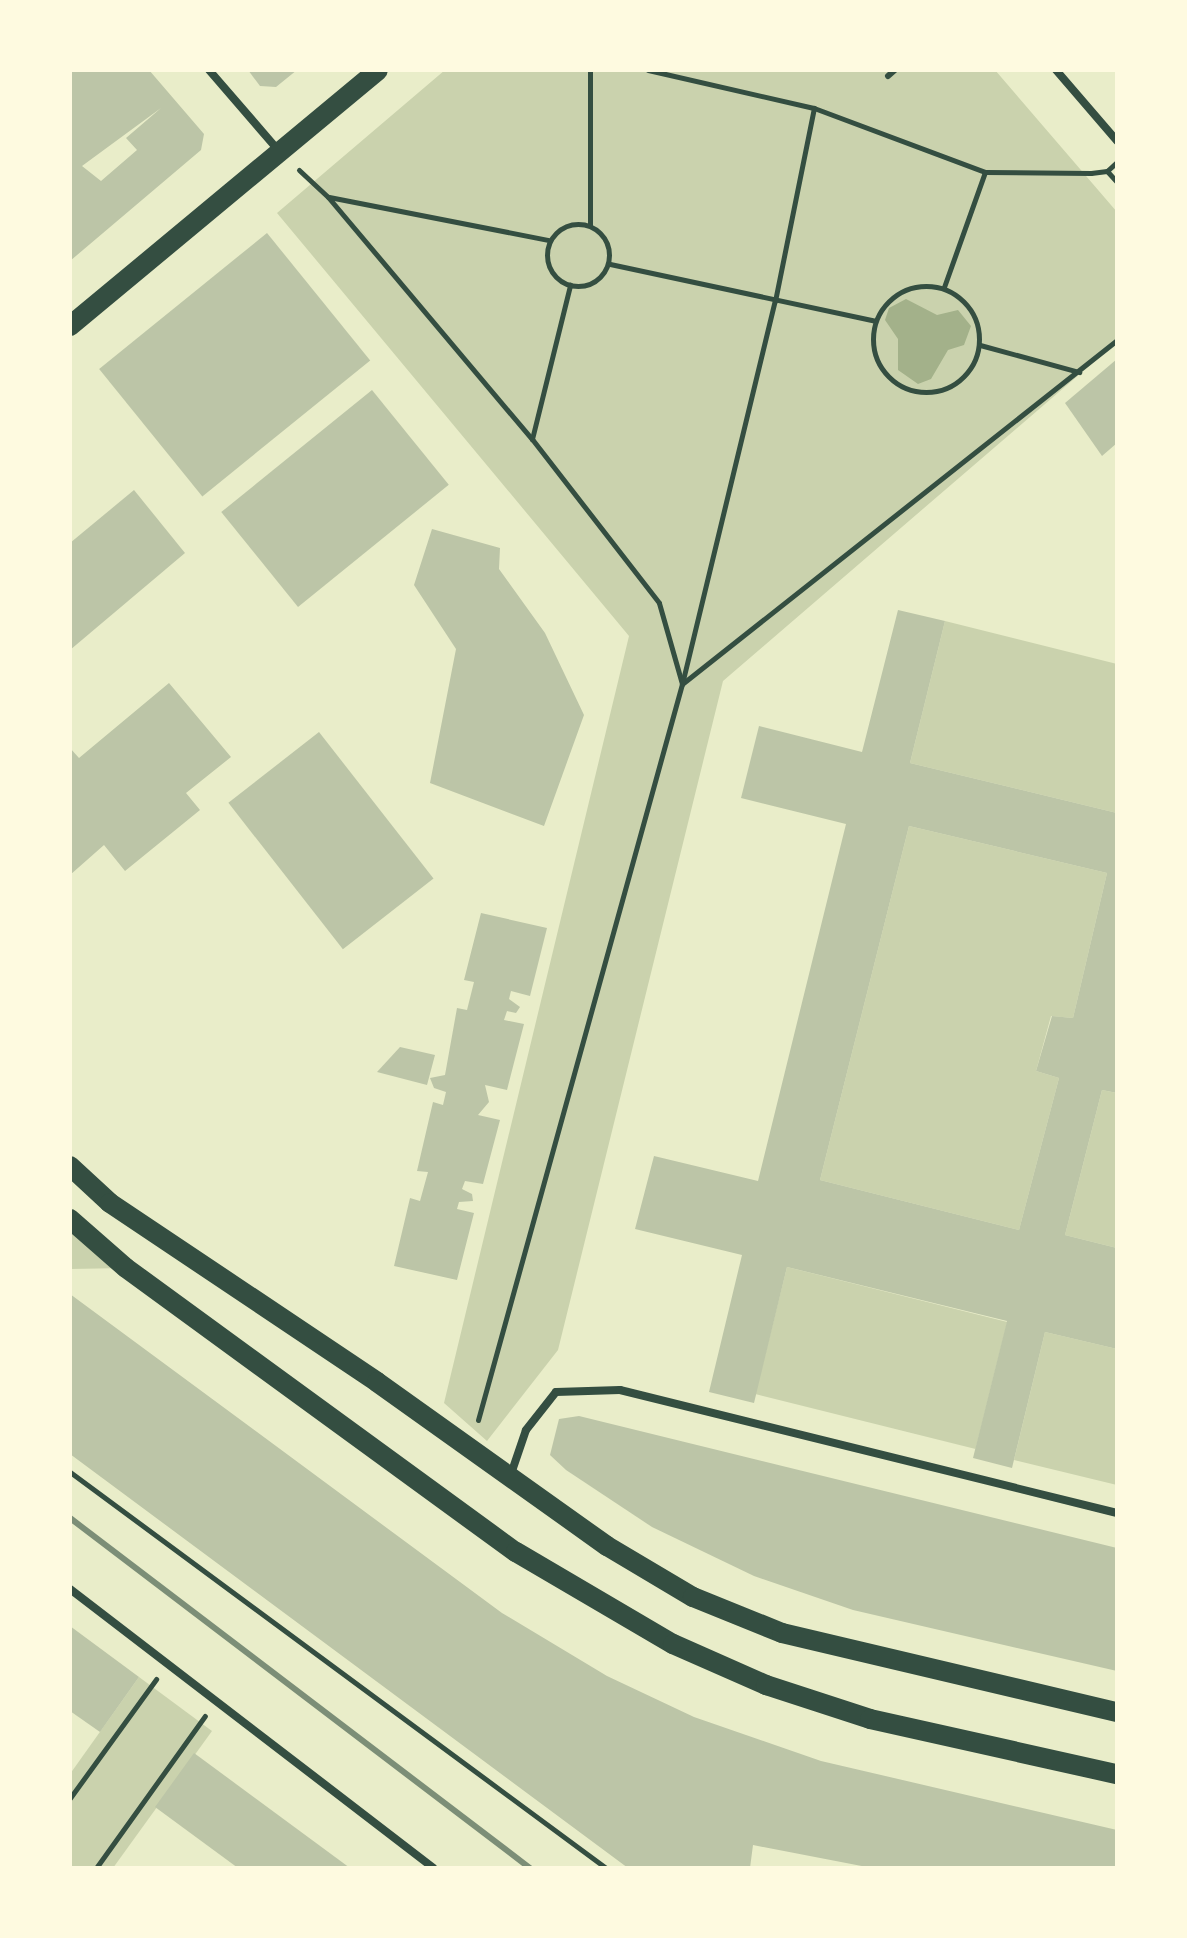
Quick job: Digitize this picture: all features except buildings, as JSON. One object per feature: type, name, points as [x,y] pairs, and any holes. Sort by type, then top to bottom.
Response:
[{"type":"main road","points":[[70,326],[378,70]]},
{"type":"main road","points":[[70,1166],[110,1203],[607,1546],[693,1597],[782,1633],[1117,1712]]},
{"type":"main road","points":[[70,1219],[126,1268],[516,1552],[673,1644],[766,1685],[870,1719],[1117,1774]]},
{"type":"street","points":[[209,70],[280,153]]},
{"type":"street","points":[[1056,70],[1117,141]]},
{"type":"street","points":[[509,1478],[526,1430],[556,1392],[620,1390],[1117,1513]]},
{"type":"street","points":[[70,1589],[433,1868]]},
{"type":"lane","points":[[888,76],[895,70]]},
{"type":"path","points":[[590,70],[590,226]]},
{"type":"path","points":[[648,70],[814,108],[985,172],[1107,171],[1117,162]]},
{"type":"path","points":[[469,1450],[682,684],[775,301],[814,108]]},
{"type":"path","points":[[280,153],[328,197],[532,439],[659,603],[682,684]]},
{"type":"path","points":[[1107,171],[1117,182]]},
{"type":"path","points":[[944,287],[985,172]]},
{"type":"path","points":[[328,197],[549,240]]},
{"type":"path","points":[[564,226],[590,226],[606,241],[610,264],[593,282],[570,285],[549,267],[549,240],[564,226]]},
{"type":"path","points":[[610,264],[875,321]]},
{"type":"path","points":[[532,439],[570,285]]},
{"type":"path","points":[[920,285],[944,287],[974,313],[980,345],[970,370],[956,383],[923,392],[901,387],[884,372],[872,340],[875,321],[897,293],[920,285]]},
{"type":"path","points":[[682,684],[1117,340]]},
{"type":"path","points":[[980,345],[1079,372]]},
{"type":"path","points":[[70,1472],[606,1868]]},
{"type":"path","points":[[70,1798],[167,1664]]},
{"type":"path","points":[[96,1868],[215,1700]]},
{"type":"shaded area","points":[[445,70],[995,70],[1117,212],[1117,342],[723,681],[558,1350],[487,1441],[444,1403],[629,636],[277,213]]},
{"type":"shaded area","points":[[906,299],[937,315],[958,310],[971,326],[964,345],[948,350],[931,379],[918,384],[898,370],[898,339],[885,320],[889,308]]},
{"type":"shaded area","points":[[945,621],[1117,664],[1117,813],[910,763]]},
{"type":"shaded area","points":[[909,826],[1107,873],[1073,1018],[1051,1016],[1036,1071],[1059,1078],[1019,1230],[820,1180]]},
{"type":"shaded area","points":[[1102,1090],[1117,1093],[1117,1248],[1065,1235]]},
{"type":"shaded area","points":[[70,1217],[126,1268],[70,1269]]},
{"type":"shaded area","points":[[787,1267],[1007,1322],[976,1449],[755,1394]]},
{"type":"shaded area","points":[[1045,1332],[1117,1349],[1117,1485],[1014,1460]]},
{"type":"shaded area","points":[[139,1677],[212,1731],[113,1868],[70,1868],[70,1774]]},
{"type":"railway","points":[[70,1518],[530,1868]]}]
